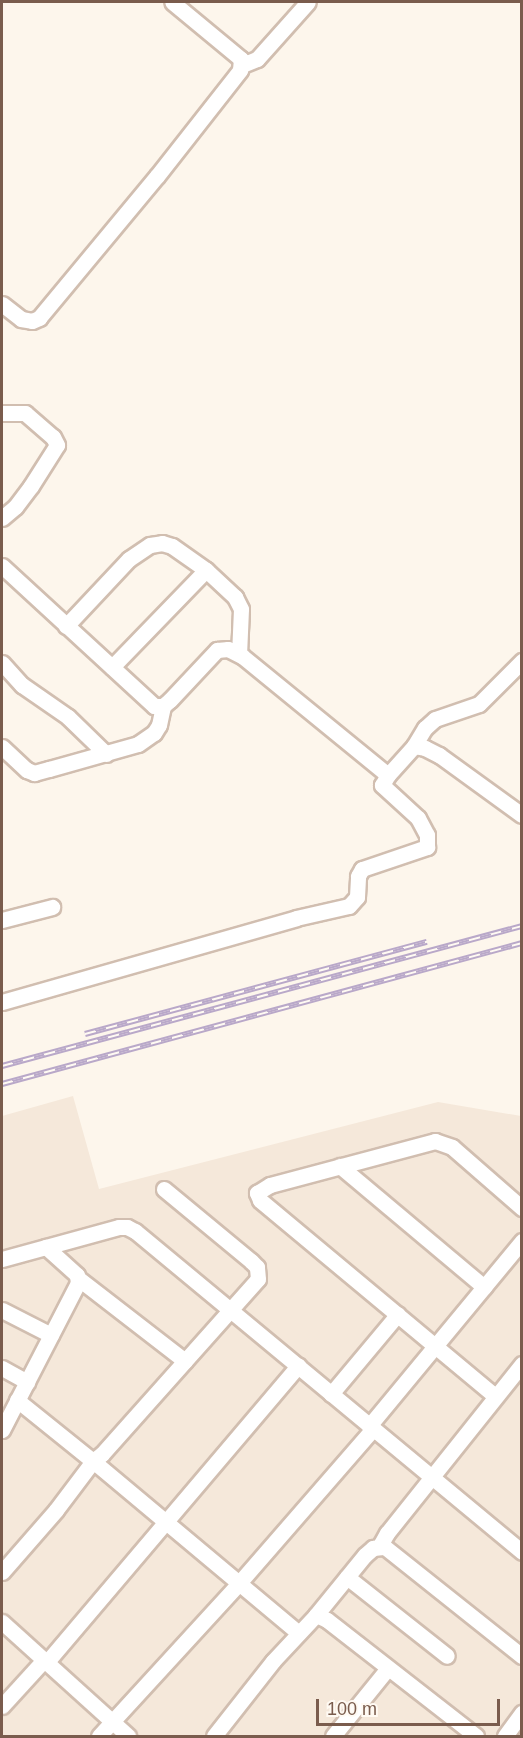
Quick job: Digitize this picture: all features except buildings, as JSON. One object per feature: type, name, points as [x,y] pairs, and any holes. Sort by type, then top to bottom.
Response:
[{"type":"street","points":[[172,2],[233,51],[241,59],[242,65]]},
{"type":"street","points":[[2,304],[21,319],[33,321],[39,318],[157,176],[242,65],[257,59],[308,2]]},
{"type":"street","points":[[2,413],[25,412],[53,436],[57,445],[31,486],[15,507],[2,518]]},
{"type":"street","points":[[66,626],[129,560],[150,545],[162,543],[172,546],[206,570],[239,603],[242,609],[239,654]]},
{"type":"street","points":[[2,566],[154,706],[163,706]]},
{"type":"street","points":[[112,668],[206,570]]},
{"type":"street","points":[[2,747],[21,766],[34,772],[138,744],[153,733],[159,725],[163,706],[217,650],[228,649],[239,654],[353,744],[388,775]]},
{"type":"street","points":[[2,1002],[296,918],[349,906],[357,897],[358,876],[362,869],[427,847],[427,835],[418,818],[383,789],[382,782],[414,746],[425,728],[435,719],[479,704],[522,662]]},
{"type":"street","points":[[2,663],[36,696],[68,717],[106,754]]},
{"type":"street","points":[[414,746],[425,748],[439,755],[522,815]]},
{"type":"street","points":[[2,920],[52,907]]},
{"type":"street","points":[[495,1396],[258,1196],[259,1189],[435,1141],[444,1142],[522,1208]]},
{"type":"street","points":[[340,1166],[484,1287]]},
{"type":"street","points":[[2,1572],[56,1510],[93,1461],[102,1454],[258,1279],[257,1267],[164,1189]]},
{"type":"street","points":[[2,1259],[127,1227],[522,1552]]},
{"type":"street","points":[[99,1737],[239,1583],[371,1427],[522,1241]]},
{"type":"street","points":[[46,1247],[79,1279],[185,1361]]},
{"type":"street","points":[[2,1431],[72,1298],[79,1279]]},
{"type":"street","points":[[2,1310],[51,1335]]},
{"type":"street","points":[[331,1394],[398,1314]]},
{"type":"street","points":[[2,1706],[45,1662],[297,1366]]},
{"type":"street","points":[[2,1368],[27,1382]]},
{"type":"street","points":[[383,1547],[382,1539],[495,1396],[520,1370]]},
{"type":"street","points":[[17,1400],[299,1633]]},
{"type":"street","points":[[214,1737],[273,1661],[373,1548],[383,1547],[522,1656]]},
{"type":"street","points":[[346,1577],[447,1656]]},
{"type":"street","points":[[316,1615],[327,1620],[476,1737]]},
{"type":"street","points":[[2,1622],[128,1737]]},
{"type":"street","points":[[333,1737],[388,1668]]},
{"type":"street","points":[[505,1737],[522,1713]]},
{"type":"shaded area","points":[[73,1096],[99,1189],[438,1102],[521,1116],[521,1736],[2,1736],[2,1116]]},
{"type":"railway","points":[[2,1066],[522,926]]},
{"type":"railway","points":[[85,1034],[427,942]]},
{"type":"railway","points":[[2,1084],[522,943]]}]
